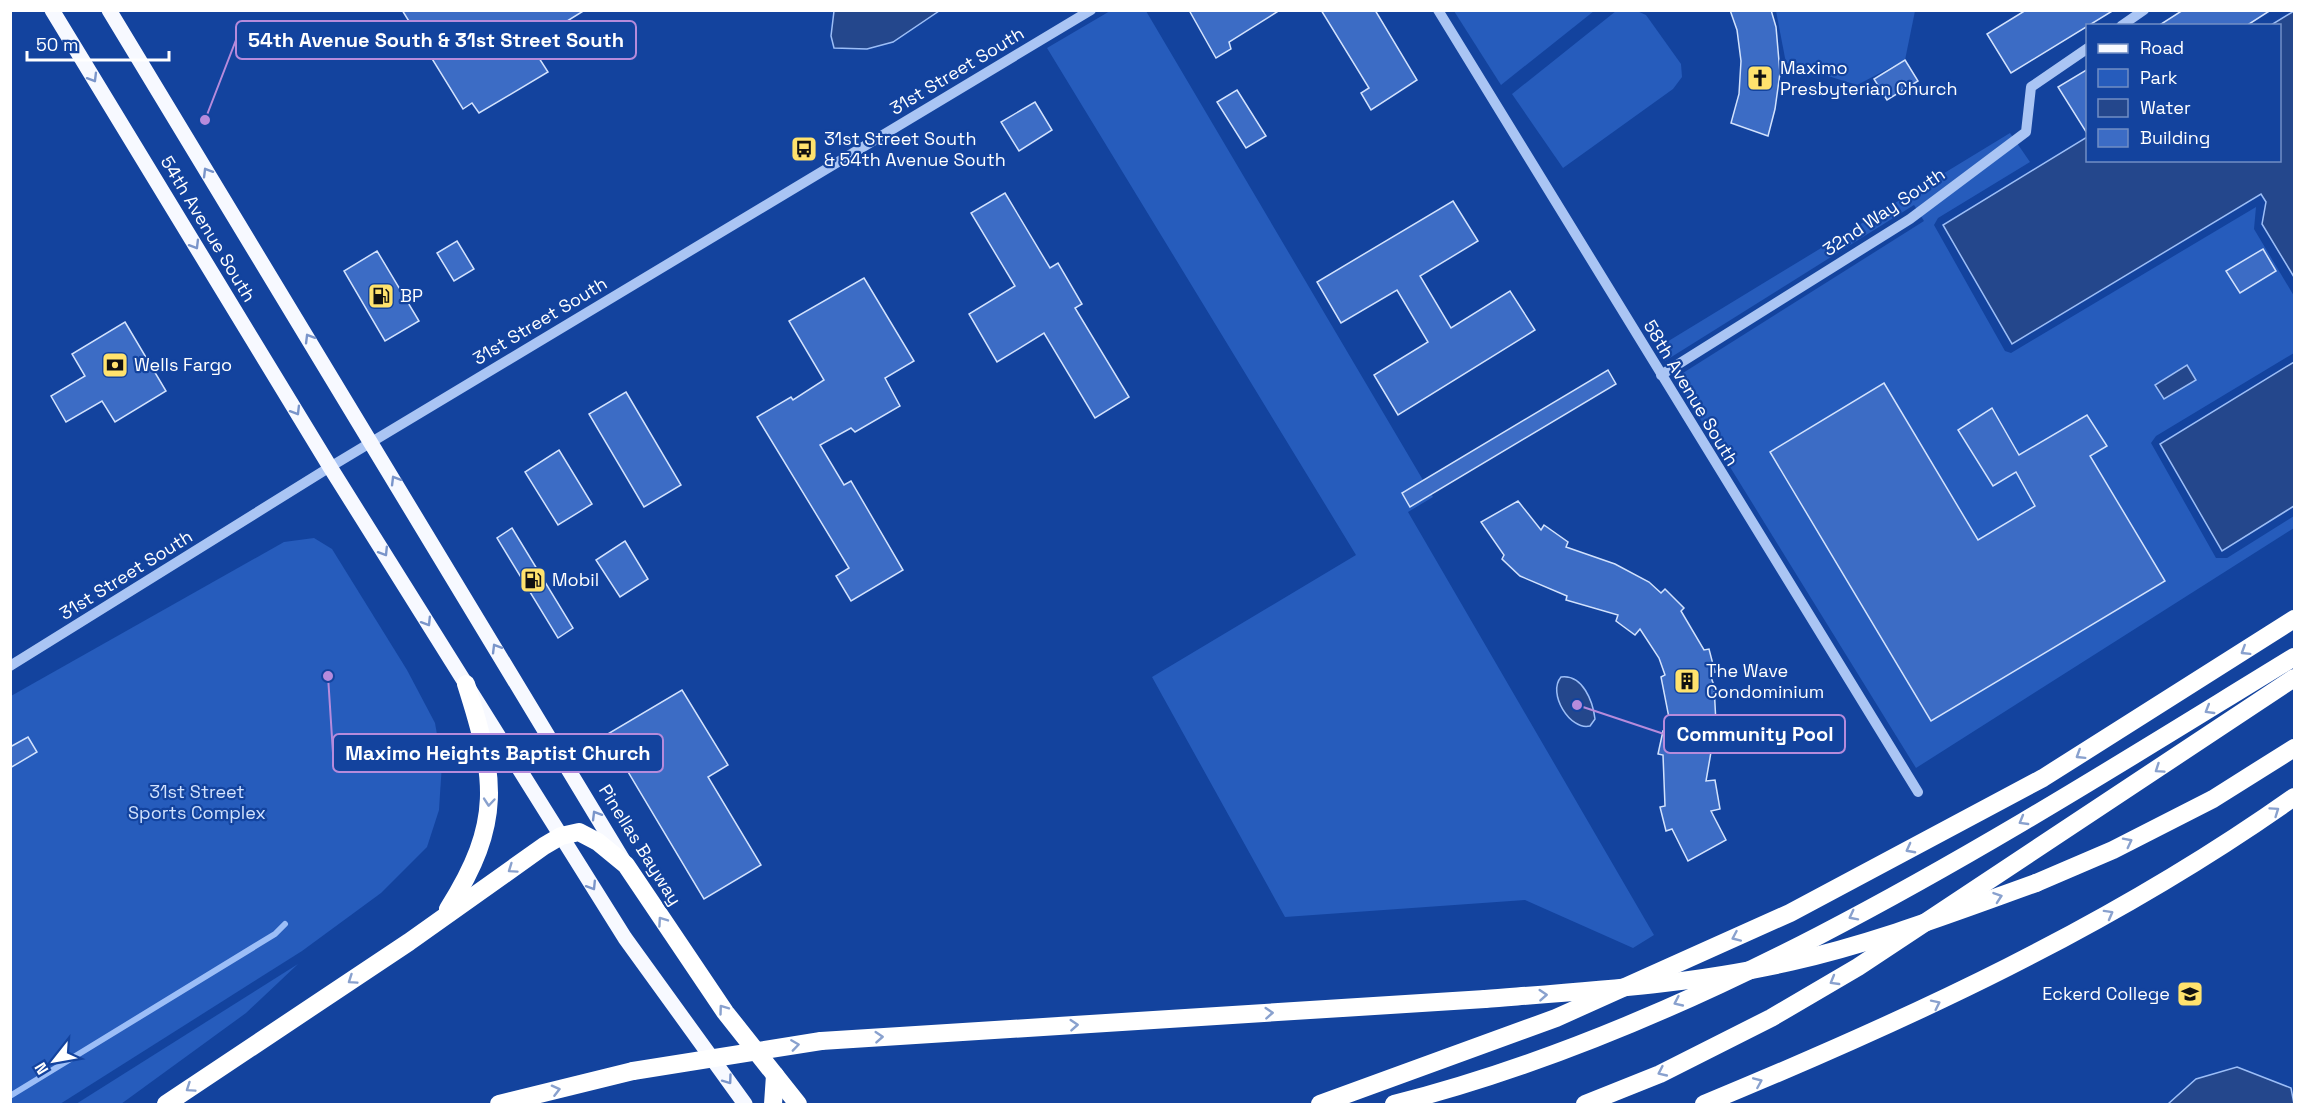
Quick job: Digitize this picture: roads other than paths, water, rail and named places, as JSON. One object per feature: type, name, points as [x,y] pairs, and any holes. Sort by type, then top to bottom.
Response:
[{"type":"highway","points":[[1320,1104],[1556,1018],[1790,913],[2043,778],[2295,620]]},
{"type":"highway","points":[[1394,1104],[1446,1091],[1605,1036],[1746,971],[1903,891],[2295,657]]},
{"type":"highway","points":[[1584,1104],[1659,1074],[1771,1018],[1858,967],[2295,678]]},
{"type":"highway","points":[[443,918],[471,874],[484,836],[491,799],[480,728],[466,684]]},
{"type":"highway","points":[[499,1104],[633,1071],[821,1041],[1659,986],[1790,962],[1884,937],[2036,883],[2113,850],[2213,799],[2295,748]]},
{"type":"highway","points":[[1704,1104],[1934,1005],[2015,964],[2188,869],[2295,797]]},
{"type":"highway","points":[[166,1104],[561,836],[579,831],[598,842],[626,865]]},
{"type":"highway","name":"Pinellas Bayway","points":[[626,865],[725,1012],[798,1104]]},
{"type":"highway","points":[[773,1104],[775,1075]]},
{"type":"main road","name":"54th Avenue South","points":[[52,10],[330,467]]},
{"type":"main road","name":"54th Avenue South","points":[[109,10],[372,442]]},
{"type":"main road","name":"Pinellas Bayway","points":[[372,442],[626,865]]},
{"type":"main road","points":[[330,467],[625,938],[745,1104]]},
{"type":"street","name":"31st Street South","points":[[10,666],[330,467],[1091,10]]},
{"type":"street","name":"58th Avenue South","points":[[1438,10],[1918,792]]},
{"type":"street","points":[[2124,24],[2144,10]]},
{"type":"street","name":"32nd Way South","points":[[1661,375],[1910,219],[2026,132],[2031,87],[2086,49]]},
{"type":"water","points":[[834,10],[939,11],[893,42],[867,49],[834,48],[831,36]]},
{"type":"water","points":[[2294,11],[2294,277],[2262,224],[2266,202],[2261,194],[2012,344],[1943,225],[2086,138],[2086,162],[2281,162],[2281,24],[2273,24]]},
{"type":"water","points":[[2294,362],[2294,506],[2222,551],[2160,444]]},
{"type":"water","points":[[2187,365],[2196,380],[2164,399],[2155,385]]},
{"type":"water","points":[[1561,677],[1575,680],[1586,690],[1595,719],[1590,726],[1575,723],[1563,709],[1557,692],[1557,684]]},
{"type":"water","points":[[2237,1067],[2291,1088],[2294,1104],[2168,1104],[2196,1079]]},
{"type":"waterway","points":[[10,1096],[275,934],[285,924]]},
{"type":"place","name":"Maximo Presbyterian Church","points":[[1760,78]]},
{"type":"place","name":"54th Avenue South & 31st Street South","points":[[205,120]]},
{"type":"place","name":"31st Street South & 54th Avenue South","points":[[804,149]]},
{"type":"place","name":"BP","points":[[381,296]]},
{"type":"place","name":"Wells Fargo","points":[[115,365]]},
{"type":"place","name":"Mobil","points":[[533,580]]},
{"type":"place","name":"Maximo Heights Baptist Church","points":[[328,676]]},
{"type":"place","name":"The Wave Condominium","points":[[1687,681]]},
{"type":"place","name":"Community Pool","points":[[1577,705]]},
{"type":"place","name":"Eckerd College","points":[[2190,994]]},
{"type":"park label","name":"31st Street Sports Complex","points":[[197,802]]}]
